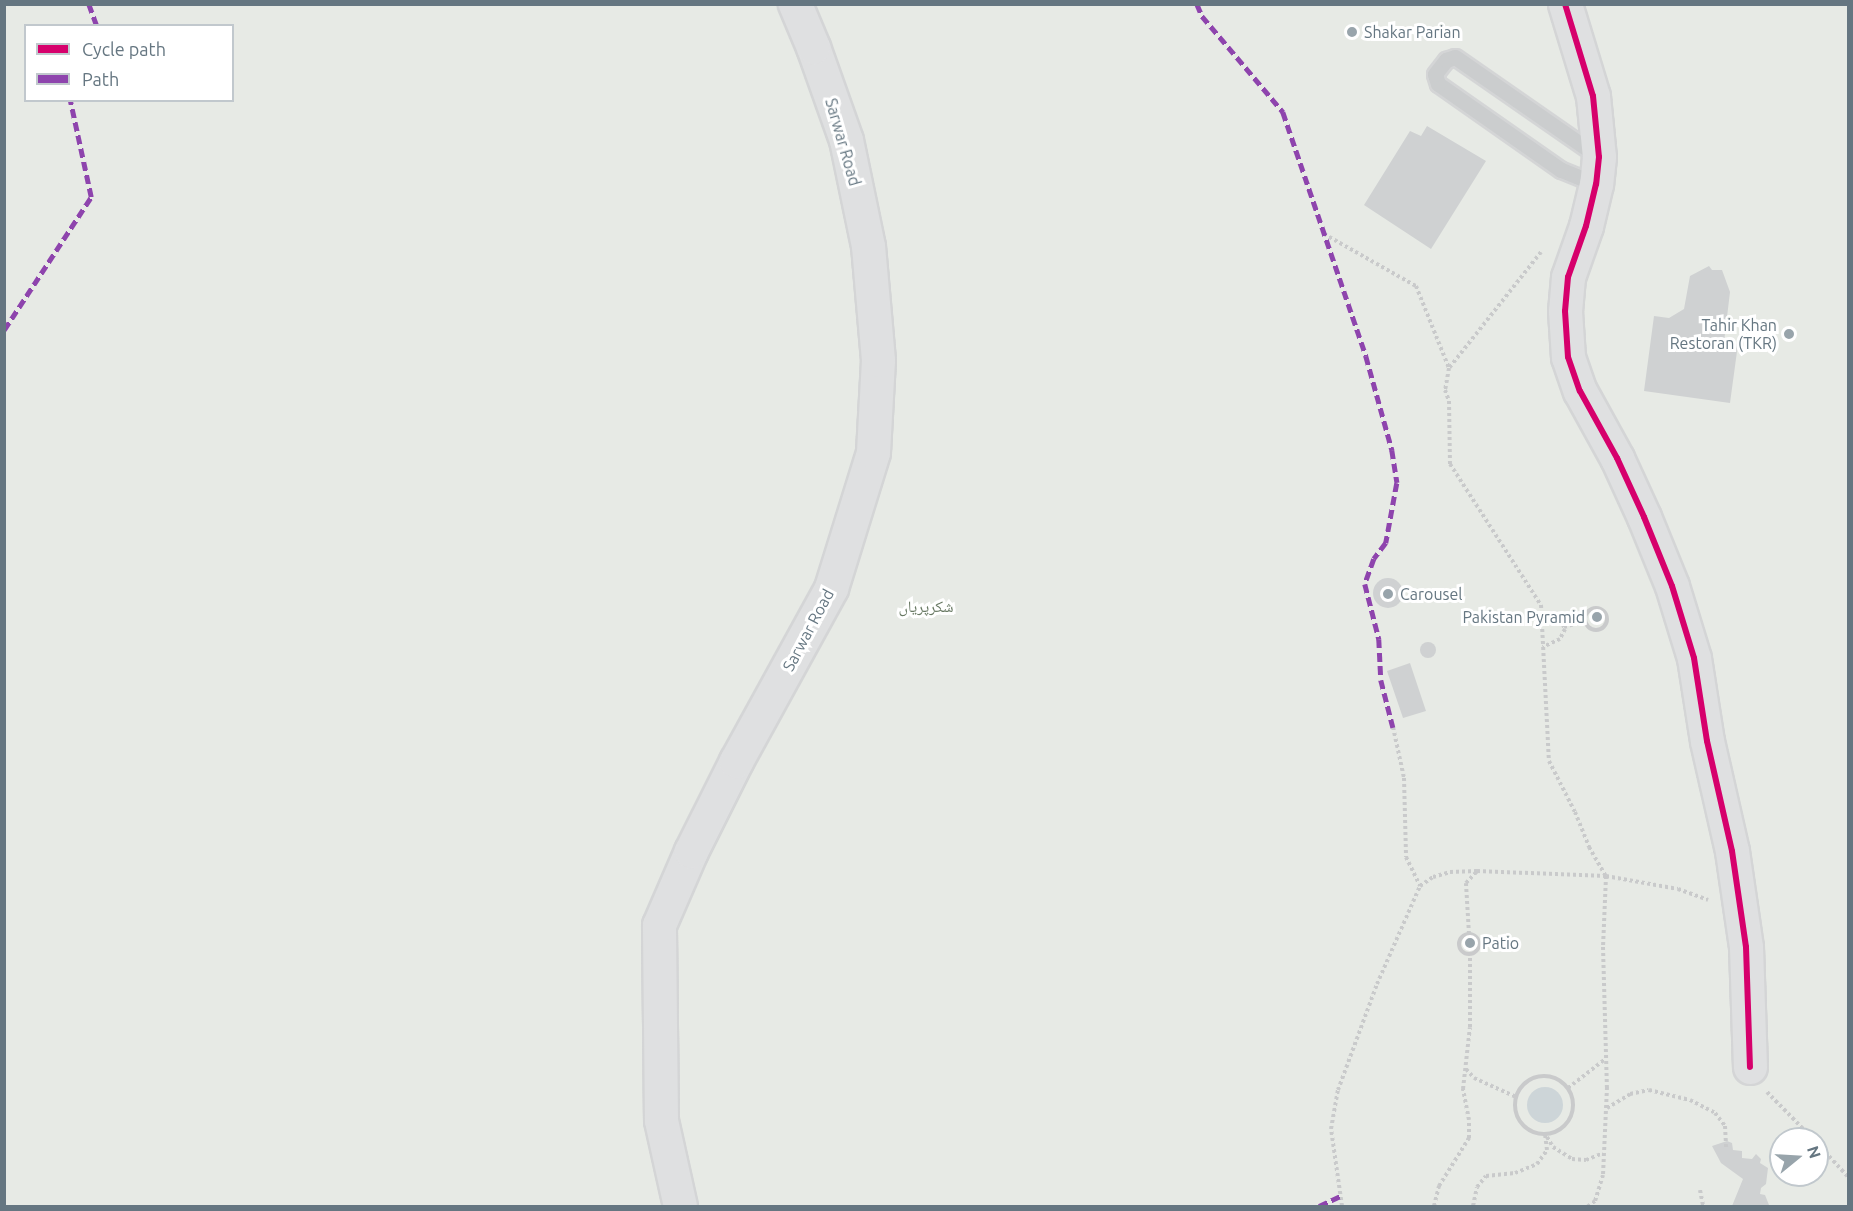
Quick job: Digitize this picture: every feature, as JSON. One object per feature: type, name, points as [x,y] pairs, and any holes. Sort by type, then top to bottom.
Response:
[{"type":"main road","name":"Sarwar Road","points":[[680,1206],[662,1120],[659,926],[691,851],[736,761],[831,588],[873,452],[878,360],[868,246],[846,140],[795,4]]},
{"type":"main road","points":[[1565,4],[1593,96],[1597,170],[1586,226],[1568,277],[1565,311],[1569,357],[1580,391],[1621,468],[1672,586],[1694,658],[1707,741],[1731,851],[1746,947],[1750,1067]]},
{"type":"lane","points":[[1450,57],[1458,58],[1597,170],[1562,170],[1438,84],[1435,74],[1450,57]]},
{"type":"path","points":[[1324,234],[1416,286],[1449,368]]},
{"type":"path","points":[[1544,248],[1449,368],[1445,390],[1450,422],[1450,464],[1513,564],[1538,596],[1549,761],[1606,876],[1603,947],[1606,1109],[1603,1175],[1595,1201],[1588,1206]]},
{"type":"path","points":[[1596,608],[1603,610],[1607,619],[1602,628],[1595,630],[1585,621],[1588,610],[1596,608]]},
{"type":"path","points":[[1541,618],[1555,617],[1564,627]]},
{"type":"path","points":[[1564,627],[1585,621]]},
{"type":"path","points":[[1543,646],[1560,639],[1564,627]]},
{"type":"path","points":[[1393,727],[1404,778],[1406,857],[1420,886]]},
{"type":"path","points":[[1469,934],[1466,883],[1477,871]]},
{"type":"path","points":[[1342,1206],[1331,1129],[1338,1090],[1377,984],[1420,886],[1433,877],[1450,872],[1606,876],[1678,890],[1740,910]]},
{"type":"path","points":[[1469,934],[1476,936],[1479,942],[1476,951],[1470,954],[1464,952],[1460,945],[1463,936],[1469,934]]},
{"type":"path","points":[[1434,1206],[1439,1186],[1469,1138],[1469,1120],[1463,1096],[1471,1010],[1470,954]]},
{"type":"path","points":[[1568,1088],[1605,1060]]},
{"type":"path","points":[[1750,1067],[1770,1096],[1801,1127]]},
{"type":"path","points":[[1466,1068],[1474,1078],[1516,1097]]},
{"type":"path","points":[[1546,1076],[1556,1078],[1570,1091],[1573,1110],[1563,1127],[1545,1134],[1531,1131],[1521,1123],[1515,1106],[1516,1097],[1527,1081],[1546,1076]]},
{"type":"path","points":[[1606,1109],[1630,1094],[1648,1090],[1690,1100],[1715,1113],[1720,1119],[1725,1126],[1726,1148]]},
{"type":"path","points":[[1545,1134],[1553,1148],[1572,1159],[1586,1160],[1603,1153]]},
{"type":"path","points":[[1473,1206],[1477,1187],[1486,1176],[1515,1173],[1537,1164],[1547,1150],[1545,1134]]},
{"type":"path","points":[[1829,1156],[1848,1177]]},
{"type":"path","points":[[1700,1190],[1703,1206]]},
{"type":"green space","name":"شکرپریاں","points":[[5,5],[1848,5],[1848,1206],[5,1206]]},
{"type":"shaded area","points":[[1545,1087],[1558,1092],[1563,1105],[1558,1118],[1545,1123],[1532,1118],[1527,1105],[1532,1092]]},
{"type":"building","points":[[1427,126],[1486,161],[1431,249],[1364,205],[1410,131],[1421,136]]},
{"type":"building","points":[[1709,266],[1712,270],[1722,270],[1730,292],[1724,342],[1738,344],[1730,403],[1644,391],[1654,316],[1669,318],[1684,309],[1690,276]]},
{"type":"building","name":"Carousel","points":[[1388,578],[1394,579],[1402,587],[1402,599],[1394,607],[1388,608],[1382,607],[1374,599],[1373,593],[1374,587],[1382,579]]},
{"type":"building","points":[[1428,642],[1434,644],[1436,650],[1434,656],[1428,658],[1422,656],[1420,650],[1422,644]]},
{"type":"building","points":[[1410,663],[1426,711],[1403,718],[1387,671]]},
{"type":"building","name":"Patio","points":[[1470,937],[1475,939],[1477,944],[1475,949],[1470,951],[1465,949],[1463,944],[1465,939]]},
{"type":"building","points":[[1727,1141],[1732,1143],[1733,1150],[1742,1151],[1742,1158],[1752,1159],[1756,1154],[1761,1159],[1760,1163],[1768,1168],[1766,1184],[1761,1188],[1760,1194],[1765,1195],[1769,1205],[1732,1206],[1743,1179],[1721,1163],[1712,1146]]},
{"type":"marked path","points":[[89,4],[96,24]]},
{"type":"marked path","points":[[1197,4],[1202,16],[1283,112],[1366,356],[1392,450],[1397,483],[1386,543],[1374,559],[1365,584],[1379,639],[1381,680],[1393,727]]},
{"type":"marked path","points":[[4,330],[91,197],[70,102]]},
{"type":"marked path","points":[[1319,1206],[1340,1196]]},
{"type":"cycle path","points":[[1565,4],[1593,96],[1599,157],[1596,184],[1586,226],[1568,277],[1565,311],[1568,357],[1580,391],[1617,458],[1644,517],[1672,586],[1694,658],[1707,741],[1732,851],[1746,947],[1750,1067]]},
{"type":"place","name":"Shakar Parian","points":[[1352,32]]},
{"type":"place","name":"Tahir Khan Restoran (TKR)","points":[[1789,334]]},
{"type":"place","name":"Carousel","points":[[1388,594]]},
{"type":"place","name":"Pakistan Pyramid","points":[[1597,617]]},
{"type":"place","name":"Patio","points":[[1470,943]]}]
